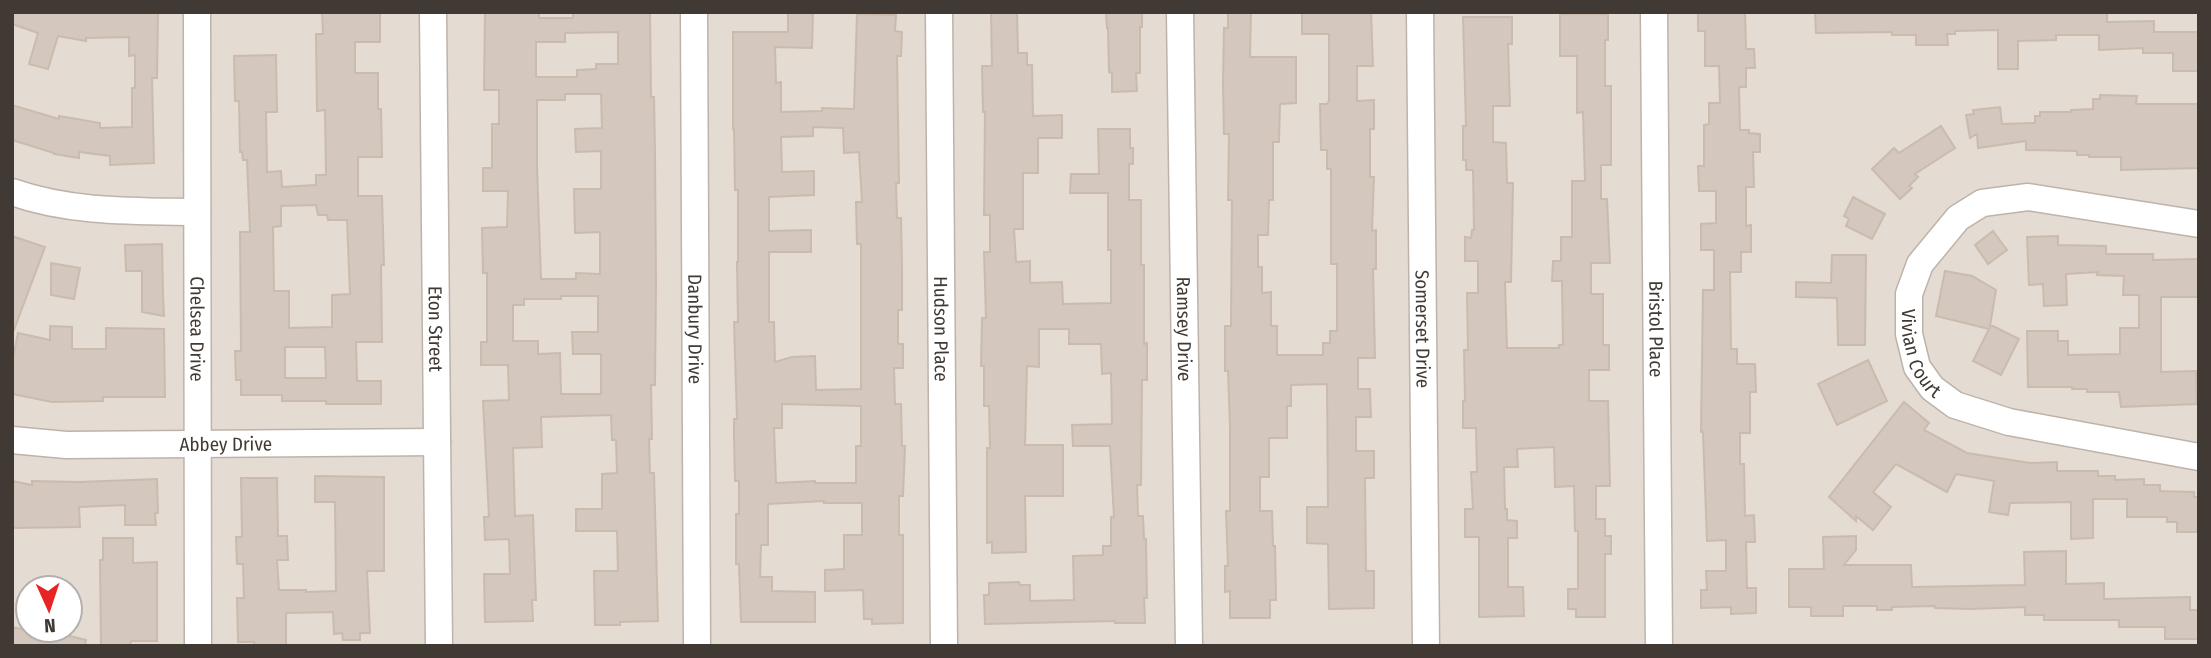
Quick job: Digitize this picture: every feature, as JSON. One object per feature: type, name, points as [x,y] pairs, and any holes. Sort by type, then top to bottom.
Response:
[{"type":"street","name":"Chelsea Drive","points":[[197,12],[198,646]]},
{"type":"street","name":"Eton Street","points":[[433,12],[439,646]]},
{"type":"street","name":"Danbury Drive","points":[[694,12],[697,646]]},
{"type":"street","name":"Hudson Place","points":[[939,12],[944,646]]},
{"type":"street","name":"Ramsey Drive","points":[[1181,12],[1189,646]]},
{"type":"street","name":"Somerset Drive","points":[[1420,12],[1426,646]]},
{"type":"street","name":"Bristol Place","points":[[1654,12],[1659,646]]},
{"type":"street","points":[[12,192],[34,200],[80,208],[197,212]]},
{"type":"street","name":"Vivian Court","points":[[2199,224],[2028,197],[1982,202],[1958,218],[1920,264],[1909,294],[1909,334],[1917,367],[1933,388],[1955,405],[2009,422],[2199,457]]},
{"type":"street","name":"Abbey Drive","points":[[12,440],[66,445],[437,442]]},
{"type":"shaded area","points":[[12,12],[2199,12],[2199,646],[12,646]]},
{"type":"building","points":[[12,12],[158,12],[157,78],[152,78],[154,163],[110,165],[110,156],[79,152],[79,158],[54,154],[12,140],[12,105],[59,119],[59,116],[100,123],[100,128],[132,127],[135,55],[129,56],[129,37],[86,38],[86,41],[58,36],[48,69],[29,64],[38,33],[12,24]]},
{"type":"building","points":[[322,12],[380,12],[380,42],[355,42],[355,73],[378,73],[378,109],[381,109],[382,157],[358,157],[358,196],[382,196],[382,342],[356,342],[357,381],[381,381],[381,404],[326,404],[326,401],[282,401],[282,395],[241,395],[241,380],[236,380],[235,351],[241,351],[240,232],[250,232],[247,160],[243,160],[240,152],[239,101],[235,101],[234,56],[276,55],[277,112],[266,112],[267,172],[281,171],[282,187],[316,185],[316,175],[326,175],[325,110],[317,111],[316,34],[323,34]],"holes":[[[316,205],[318,215],[327,215],[328,220],[347,220],[350,294],[332,295],[332,327],[289,328],[289,291],[274,291],[273,227],[281,226],[281,206]],[[285,347],[325,347],[326,378],[285,378]]]},
{"type":"building","points":[[485,12],[539,12],[539,18],[573,18],[573,13],[650,12],[651,97],[654,97],[656,283],[655,385],[651,385],[652,439],[649,439],[650,473],[654,473],[658,621],[595,625],[594,571],[618,571],[617,531],[576,531],[576,509],[602,509],[602,474],[617,473],[616,440],[612,440],[611,415],[541,417],[542,447],[513,448],[515,516],[533,515],[536,600],[532,600],[533,621],[485,622],[484,574],[510,574],[509,539],[485,540],[484,517],[489,517],[483,401],[509,400],[508,365],[481,365],[481,342],[487,342],[487,273],[483,273],[482,228],[507,227],[508,191],[483,191],[483,168],[492,168],[492,124],[499,124],[499,90],[484,90]],"holes":[[[618,32],[618,64],[596,64],[596,69],[577,70],[577,77],[536,77],[536,42],[565,42],[565,33]],[[565,94],[601,94],[602,128],[575,129],[576,152],[601,151],[601,189],[574,189],[575,233],[600,232],[600,274],[576,273],[576,279],[541,279],[537,100],[565,100]],[[561,296],[598,296],[598,332],[572,332],[573,354],[601,354],[601,394],[561,394],[560,353],[538,354],[538,341],[513,341],[513,305],[524,305],[524,299],[561,299]]]},
{"type":"building","points":[[788,12],[813,12],[812,48],[775,47],[776,83],[781,82],[781,112],[822,111],[822,108],[854,109],[857,14],[896,15],[895,31],[902,32],[901,56],[897,56],[899,183],[896,183],[897,218],[901,218],[902,267],[902,310],[898,310],[898,344],[903,344],[903,368],[894,368],[895,404],[901,404],[902,446],[905,446],[903,496],[899,496],[899,535],[903,535],[903,623],[872,624],[872,619],[864,619],[863,590],[825,591],[825,570],[844,569],[844,535],[862,535],[862,503],[824,501],[768,504],[768,545],[761,545],[760,577],[772,577],[772,591],[815,592],[815,622],[741,622],[739,564],[736,564],[739,481],[735,481],[734,437],[734,419],[737,419],[734,322],[738,322],[738,190],[735,190],[733,129],[733,32],[788,32]],"holes":[[[813,127],[843,128],[844,153],[859,152],[862,202],[856,202],[857,244],[861,244],[861,389],[816,390],[815,356],[792,357],[775,362],[774,322],[769,322],[769,252],[811,252],[811,230],[769,231],[769,197],[814,195],[814,171],[782,172],[781,137],[813,136]],[[782,404],[861,406],[861,446],[856,446],[856,483],[776,483],[774,428],[782,428]]]},
{"type":"building","points":[[991,12],[1017,12],[1018,53],[1027,53],[1027,65],[1032,65],[1033,116],[1062,115],[1062,138],[1038,138],[1038,173],[1023,173],[1023,229],[1014,229],[1016,262],[1030,261],[1030,283],[1062,282],[1063,304],[1111,303],[1108,193],[1070,193],[1071,174],[1099,174],[1098,129],[1130,129],[1133,164],[1129,164],[1129,200],[1141,200],[1144,344],[1147,343],[1147,380],[1142,380],[1141,485],[1137,485],[1138,516],[1143,516],[1146,539],[1145,623],[1115,621],[985,624],[984,595],[989,595],[989,583],[1019,582],[1020,585],[1030,585],[1030,601],[1074,600],[1073,556],[1103,555],[1103,546],[1111,546],[1111,517],[1114,517],[1110,446],[1073,446],[1072,425],[1112,424],[1111,373],[1102,374],[1101,344],[1069,344],[1069,329],[1039,329],[1039,367],[1027,366],[1025,445],[1063,445],[1063,496],[1025,496],[1026,552],[992,553],[992,542],[987,543],[989,406],[984,406],[984,366],[981,366],[982,318],[986,318],[984,252],[990,252],[990,215],[984,215],[985,112],[982,66],[992,66]]},
{"type":"building","points":[[1106,12],[1142,12],[1140,73],[1136,73],[1137,91],[1112,92]]},
{"type":"building","points":[[1228,12],[1251,12],[1250,57],[1296,57],[1296,103],[1280,104],[1279,142],[1273,142],[1273,200],[1269,200],[1268,235],[1258,235],[1258,267],[1262,267],[1262,293],[1271,292],[1271,326],[1277,326],[1277,355],[1323,355],[1323,343],[1330,343],[1330,331],[1337,331],[1337,264],[1331,264],[1331,169],[1327,169],[1327,150],[1321,150],[1320,104],[1327,104],[1329,101],[1329,34],[1302,34],[1302,12],[1371,12],[1373,66],[1357,66],[1357,101],[1374,100],[1374,129],[1370,129],[1370,177],[1374,177],[1372,231],[1376,230],[1376,269],[1373,269],[1375,358],[1358,358],[1358,389],[1370,389],[1371,417],[1356,417],[1356,451],[1374,451],[1374,478],[1365,478],[1366,571],[1374,571],[1374,608],[1329,609],[1328,544],[1307,543],[1307,507],[1328,507],[1327,384],[1291,385],[1291,406],[1287,406],[1287,438],[1269,438],[1269,477],[1260,477],[1260,511],[1272,511],[1276,600],[1270,600],[1270,618],[1230,618],[1230,591],[1225,592],[1225,566],[1228,566],[1226,511],[1230,511],[1230,428],[1228,371],[1225,371],[1225,326],[1231,326],[1232,200],[1228,200],[1229,134],[1224,134],[1223,85],[1224,28],[1228,28]]},
{"type":"building","points":[[1698,12],[1745,12],[1746,49],[1754,49],[1755,68],[1746,68],[1746,87],[1739,87],[1740,130],[1760,134],[1760,152],[1753,152],[1754,187],[1746,187],[1746,226],[1751,225],[1751,252],[1741,252],[1741,272],[1730,272],[1731,349],[1737,349],[1737,364],[1755,364],[1756,392],[1750,392],[1750,433],[1740,433],[1740,464],[1744,464],[1745,516],[1754,515],[1755,542],[1746,542],[1747,588],[1756,588],[1756,613],[1731,614],[1731,607],[1701,608],[1701,590],[1707,590],[1706,571],[1726,571],[1726,540],[1707,541],[1701,432],[1703,290],[1714,290],[1714,250],[1701,250],[1701,224],[1716,223],[1716,191],[1699,191],[1698,166],[1704,166],[1704,125],[1709,124],[1709,103],[1720,103],[1719,66],[1705,66],[1705,31],[1698,31]]},
{"type":"building","points":[[1815,12],[2107,12],[2107,22],[2154,21],[2154,32],[2199,32],[2199,71],[2173,71],[2173,53],[2143,53],[2143,48],[2099,50],[2099,35],[2056,35],[2056,40],[2018,41],[2018,69],[1998,69],[1998,30],[1955,31],[1955,34],[1947,34],[1948,45],[1916,45],[1916,35],[1892,35],[1892,32],[1816,33]]},
{"type":"building","points":[[1560,14],[1608,14],[1605,86],[1611,86],[1611,165],[1601,165],[1601,199],[1607,199],[1610,263],[1591,263],[1591,294],[1603,294],[1603,345],[1609,345],[1609,370],[1589,370],[1589,401],[1608,401],[1610,486],[1596,486],[1596,519],[1605,519],[1605,536],[1611,536],[1611,554],[1605,554],[1605,617],[1576,617],[1576,609],[1568,609],[1568,589],[1578,589],[1578,531],[1575,531],[1574,486],[1555,487],[1554,447],[1517,449],[1518,467],[1504,467],[1507,520],[1517,521],[1517,538],[1508,538],[1508,587],[1523,587],[1524,616],[1479,617],[1479,537],[1465,537],[1465,509],[1473,509],[1471,472],[1477,472],[1476,428],[1463,428],[1464,350],[1468,350],[1467,293],[1478,293],[1478,261],[1465,261],[1465,237],[1471,238],[1474,230],[1473,170],[1466,170],[1466,160],[1463,160],[1463,126],[1466,126],[1463,17],[1512,17],[1512,44],[1508,44],[1510,106],[1493,106],[1493,142],[1506,143],[1507,183],[1513,183],[1511,282],[1505,282],[1507,348],[1559,348],[1559,345],[1563,345],[1562,281],[1552,281],[1553,261],[1561,261],[1561,237],[1572,237],[1572,181],[1585,181],[1583,112],[1577,113],[1577,56],[1560,56]]},
{"type":"building","points":[[2100,95],[2137,96],[2136,104],[2199,104],[2199,168],[2121,170],[2121,157],[2089,157],[2077,155],[2077,151],[2026,150],[2026,141],[1978,148],[1977,134],[1970,138],[1966,115],[1974,114],[1973,110],[2000,107],[2002,124],[2035,123],[2035,116],[2040,116],[2040,112],[2093,109],[2093,99],[2100,99]]},
{"type":"building","points":[[1941,126],[1955,148],[1915,174],[1918,177],[1909,186],[1912,188],[1900,199],[1872,169],[1894,148],[1899,153]]},
{"type":"building","points":[[1853,197],[1885,214],[1872,239],[1846,226],[1849,219],[1844,216]]},
{"type":"building","points":[[1993,231],[2007,250],[1988,264],[1975,245]]},
{"type":"building","points":[[12,236],[45,247],[14,330],[12,330]]},
{"type":"building","points":[[2058,236],[2058,245],[2106,246],[2106,254],[2153,254],[2153,260],[2199,259],[2199,297],[2161,297],[2161,372],[2196,371],[2197,404],[2121,407],[2119,392],[2087,392],[2087,389],[2072,387],[2028,387],[2027,331],[2058,331],[2058,341],[2068,341],[2068,355],[2120,354],[2120,328],[2139,328],[2139,295],[2123,295],[2124,276],[2097,275],[2098,272],[2066,274],[2067,305],[2044,306],[2043,284],[2029,285],[2027,237]]},
{"type":"building","points":[[162,244],[164,316],[142,312],[142,271],[126,271],[125,245]]},
{"type":"building","points":[[1832,255],[1866,255],[1865,345],[1838,345],[1837,298],[1796,297],[1796,282],[1831,283]]},
{"type":"building","points":[[51,263],[80,268],[74,299],[51,295]]},
{"type":"building","points":[[1945,271],[1972,276],[1996,290],[1990,326],[2019,339],[2001,375],[1973,361],[1989,329],[1936,316]]},
{"type":"building","points":[[50,326],[72,327],[72,349],[106,349],[106,328],[164,329],[165,397],[103,397],[103,401],[52,402],[12,394],[12,363],[18,333],[50,340]]},
{"type":"building","points":[[1868,360],[1887,401],[1837,425],[1818,384]]},
{"type":"building","points":[[1904,402],[1929,423],[1924,430],[1967,453],[2030,463],[2057,462],[2057,471],[2098,471],[2098,476],[2115,476],[2115,480],[2144,479],[2144,485],[2160,485],[2160,491],[2194,492],[2194,497],[2199,497],[2199,532],[2177,532],[2177,522],[2167,522],[2167,517],[2127,517],[2127,499],[2093,499],[2093,538],[2071,539],[2071,502],[2010,503],[2008,515],[1989,512],[1994,481],[1956,474],[1947,492],[1896,464],[1873,492],[1891,507],[1873,530],[1856,516],[1856,521],[1829,497]]},
{"type":"building","points":[[315,476],[384,477],[384,571],[367,571],[370,633],[360,633],[360,640],[343,640],[342,633],[334,634],[333,612],[286,613],[286,646],[254,646],[254,642],[238,642],[237,598],[244,598],[243,564],[237,564],[236,537],[242,537],[241,478],[277,478],[278,536],[287,536],[288,560],[277,560],[279,590],[336,591],[335,502],[315,502]]},
{"type":"building","points":[[157,479],[156,525],[125,525],[125,505],[79,507],[80,527],[12,528],[12,481],[32,485],[32,481]]},
{"type":"building","points":[[1856,536],[1856,550],[1844,565],[1911,565],[1912,587],[2025,585],[2024,552],[2066,551],[2066,584],[2104,583],[2104,599],[2190,597],[2190,610],[2199,610],[2199,639],[2165,639],[2165,627],[2119,627],[2119,620],[2044,620],[2044,615],[2025,615],[2025,607],[1971,609],[1935,606],[1877,610],[1877,606],[1843,606],[1843,616],[1811,616],[1811,607],[1789,607],[1789,569],[1824,569],[1823,537]]},
{"type":"building","points":[[103,538],[133,538],[133,563],[157,562],[157,641],[131,641],[130,646],[101,646],[100,560],[103,560]]},
{"type":"building","points":[[12,627],[14,644],[84,644],[86,640],[85,646],[12,646]]}]
